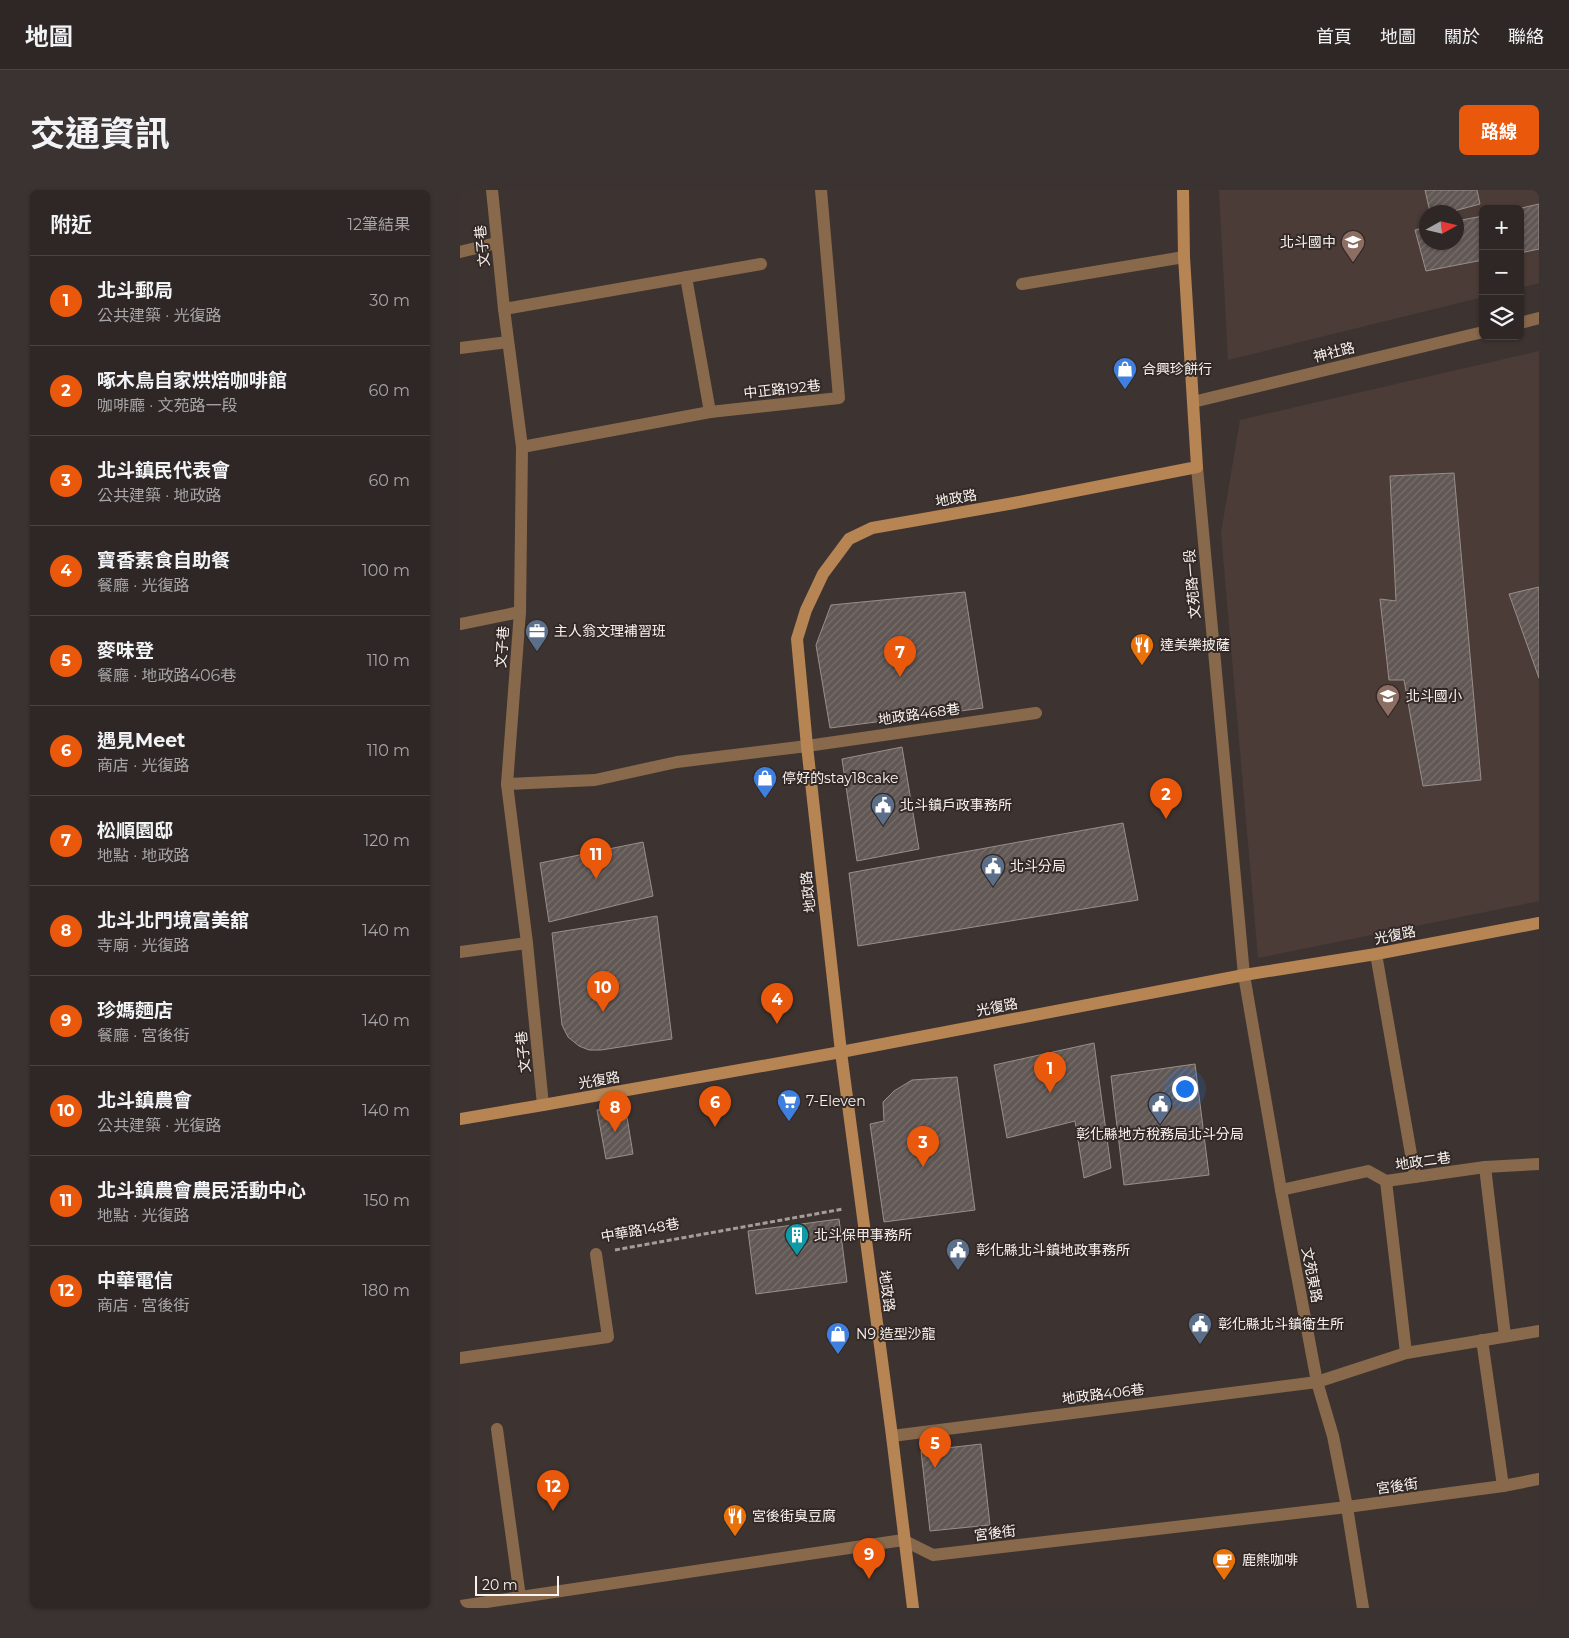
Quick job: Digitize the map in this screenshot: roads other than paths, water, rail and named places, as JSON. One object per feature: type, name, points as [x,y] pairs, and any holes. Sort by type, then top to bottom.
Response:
[{"type":"street","name":"文子巷","points":[[492,190],[496,242],[522,447],[520,612],[508,784],[528,943],[543,1105]]},
{"type":"street","name":"中正路192巷","points":[[522,447],[710,412],[840,398],[821,190]]},
{"type":"street","name":"文苑路一段","points":[[1183,190],[1184,257],[1197,467],[1244,975]]},
{"type":"street","points":[[460,252],[496,242]]},
{"type":"street","points":[[1022,284],[1184,257]]},
{"type":"street","points":[[504,308],[761,264]]},
{"type":"street","points":[[686,277],[710,412]]},
{"type":"street","points":[[1524,322],[1539,318]]},
{"type":"street","name":"神社路","points":[[1193,402],[1479,333]]},
{"type":"street","points":[[460,348],[508,342]]},
{"type":"street","name":"地政路","points":[[912,1608],[892,1436],[841,1052],[807,746],[798,639],[806,610],[823,574],[849,538],[872,528],[1014,503],[1197,467]]},
{"type":"street","points":[[460,624],[520,612]]},
{"type":"street","name":"地政路468巷","points":[[508,784],[595,780],[678,762],[807,746],[1036,713]]},
{"type":"street","name":"光復路","points":[[460,1119],[841,1052],[1244,975],[1376,954],[1539,923]]},
{"type":"street","points":[[460,952],[528,943]]},
{"type":"street","points":[[1376,954],[1415,1178]]},
{"type":"street","name":"文苑東路","points":[[1244,975],[1281,1190],[1317,1382],[1333,1436],[1363,1608]]},
{"type":"street","name":"地政二巷","points":[[1281,1190],[1368,1171],[1386,1182],[1485,1167],[1539,1164]]},
{"type":"street","points":[[1485,1167],[1504,1336]]},
{"type":"street","points":[[1386,1182],[1406,1353]]},
{"type":"street","name":"中華路148巷","points":[[460,1358],[608,1337],[596,1254]]},
{"type":"street","points":[[1317,1382],[1406,1353],[1539,1331]]},
{"type":"street","points":[[1482,1340],[1503,1486]]},
{"type":"street","name":"地政路406巷","points":[[892,1436],[1317,1382]]},
{"type":"street","points":[[497,1429],[520,1597]]},
{"type":"street","name":"宮後街","points":[[903,1540],[933,1555],[1347,1508],[1539,1480]]},
{"type":"street","points":[[460,1606],[903,1540]]},
{"type":"place","name":"北斗國中","points":[[1353,263]]},
{"type":"place","name":"合興珍餅行","points":[[1125,390]]},
{"type":"place","name":"主人翁文理補習班","points":[[537,652]]},
{"type":"place","name":"達美樂披薩","points":[[1142,666]]},
{"type":"place","name":"松順園邸","points":[[900,677]]},
{"type":"place","name":"北斗國小","points":[[1388,717]]},
{"type":"place","name":"停好的stay18cake","points":[[765,799]]},
{"type":"place","name":"啄木鳥自家烘焙咖啡館","points":[[1166,819]]},
{"type":"place","name":"北斗鎮戶政事務所","points":[[883,826]]},
{"type":"place","name":"北斗鎮農會農民活動中心","points":[[596,879]]},
{"type":"place","name":"北斗分局","points":[[993,887]]},
{"type":"place","name":"北斗鎮農會","points":[[603,1012]]},
{"type":"place","name":"寶香素食自助餐","points":[[777,1024]]},
{"type":"place","name":"北斗郵局","points":[[1050,1093]]},
{"type":"place","name":"7-Eleven","points":[[789,1122]]},
{"type":"place","name":"彰化縣地方稅務局北斗分局","points":[[1160,1125]]},
{"type":"place","name":"遇見Meet","points":[[715,1127]]},
{"type":"place","name":"北斗北門境富美舘","points":[[615,1132]]},
{"type":"place","name":"北斗鎮民代表會","points":[[923,1167]]},
{"type":"place","name":"北斗保甲事務所","points":[[797,1256]]},
{"type":"place","name":"彰化縣北斗鎮地政事務所","points":[[958,1271]]},
{"type":"place","name":"彰化縣北斗鎮衛生所","points":[[1200,1345]]},
{"type":"place","name":"N9 造型沙龍","points":[[838,1355]]},
{"type":"place","name":"麥味登","points":[[935,1468]]},
{"type":"place","name":"中華電信","points":[[553,1511]]},
{"type":"place","name":"宮後街臭豆腐","points":[[735,1537]]},
{"type":"place","name":"珍媽麵店","points":[[869,1579]]},
{"type":"place","name":"鹿熊咖啡","points":[[1224,1581]]}]
